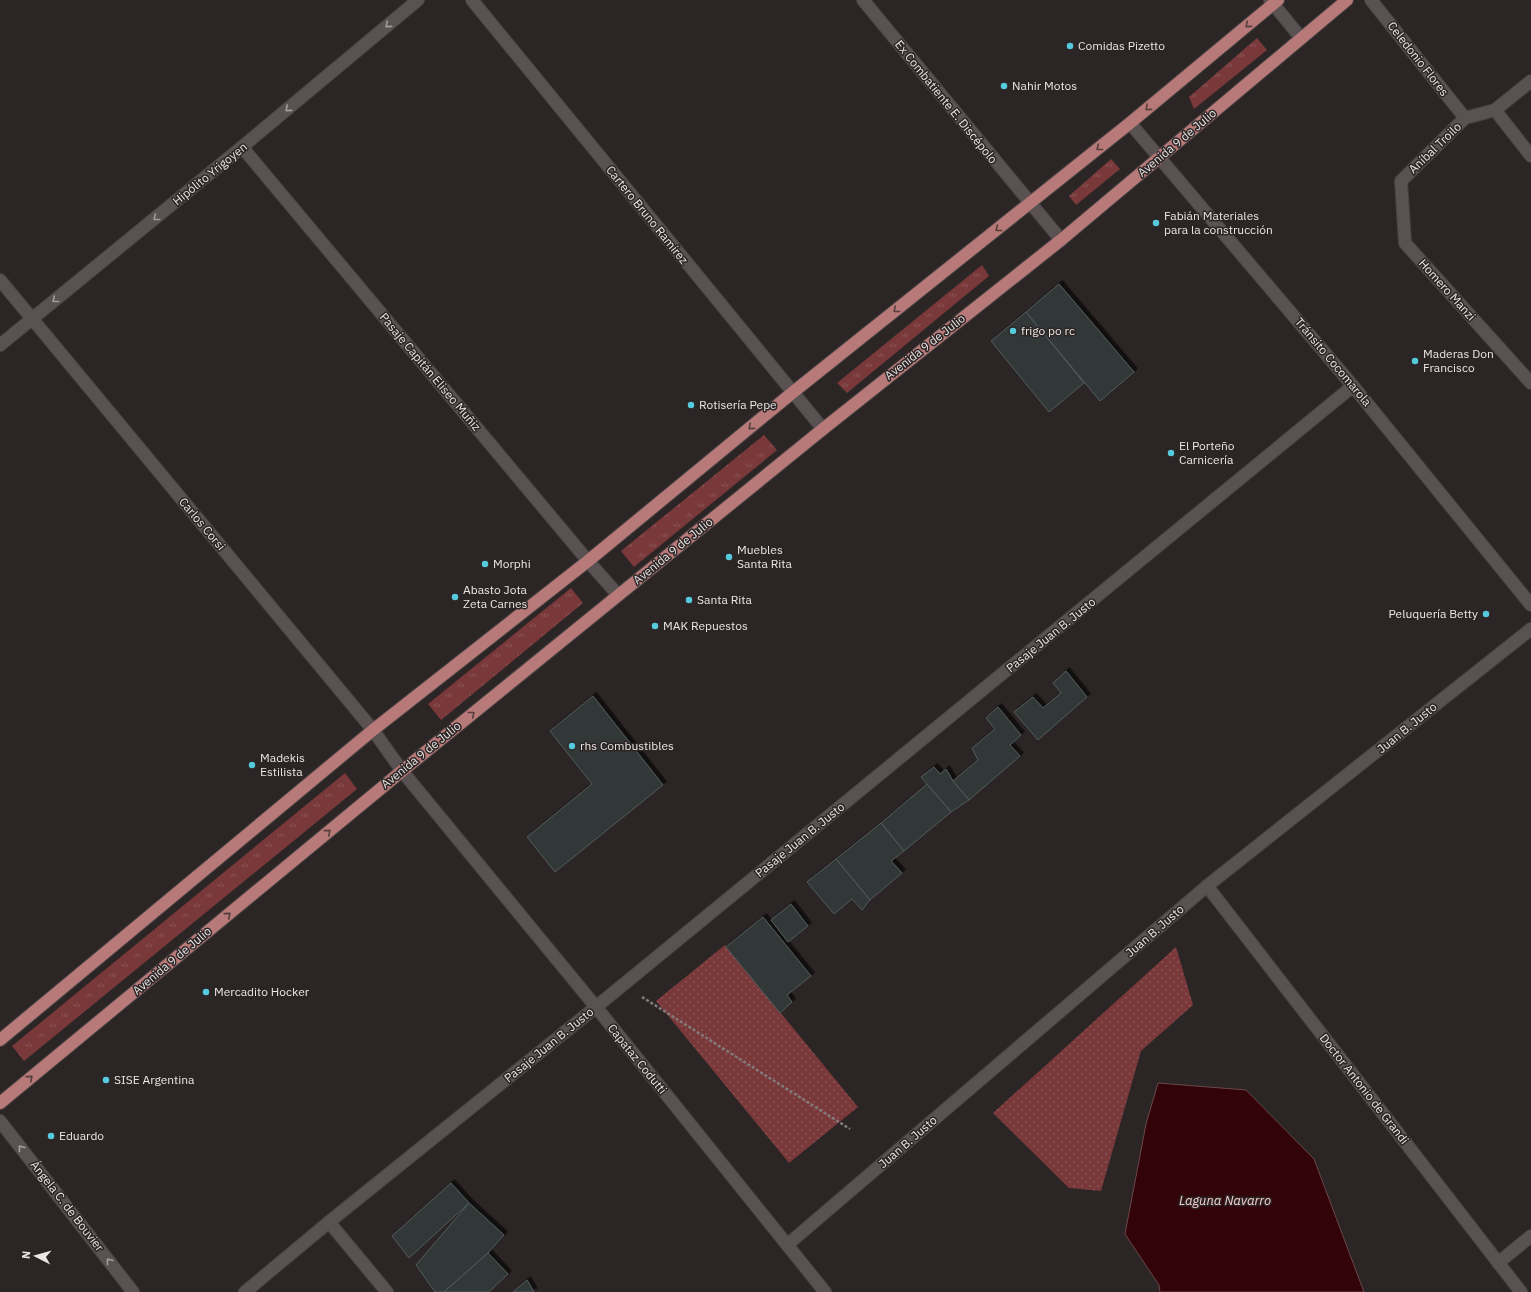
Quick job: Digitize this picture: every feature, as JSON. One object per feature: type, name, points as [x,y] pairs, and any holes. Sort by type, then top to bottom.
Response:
[{"type":"main road","name":"Avenida 9 de Julio","points":[[0,1102],[618,595],[823,429],[1061,240],[1347,0]]},
{"type":"main road","points":[[0,1040],[373,730],[588,561],[792,393],[1130,123],[1274,1]]},
{"type":"street","name":"Hipólito Yrigoyen","points":[[0,345],[242,147],[418,0]]},
{"type":"street","name":"Cartero Bruno Ramírez","points":[[472,0],[823,429]]},
{"type":"street","name":"Ex Combatiente E. Discépolo","points":[[863,0],[1061,240]]},
{"type":"street","name":"Celedonio Flores","points":[[1372,0],[1465,118]]},
{"type":"street","points":[[1274,1],[1301,38]]},
{"type":"street","name":"Aníbal Troilo","points":[[1401,181],[1465,118],[1495,110],[1531,81]]},
{"type":"street","points":[[1495,110],[1531,156]]},
{"type":"street","name":"Tránsito Cocomarola","points":[[1130,123],[1353,386],[1531,605]]},
{"type":"street","name":"Pasaje Capitán Eliseo Muñiz","points":[[242,147],[618,595]]},
{"type":"street","name":"Homero Manzi","points":[[1401,181],[1405,243],[1531,383]]},
{"type":"street","name":"Carlos Corsi","points":[[0,280],[373,730],[402,771]]},
{"type":"street","name":"Pasaje Juan B. Justo","points":[[245,1292],[329,1222],[596,1008],[1353,386]]},
{"type":"street","name":"Juan B. Justo","points":[[787,1245],[1207,886],[1531,629]]},
{"type":"street","name":"Capataz Codutti","points":[[402,771],[596,1008],[825,1292]]},
{"type":"street","name":"Doctor Antonio de Grandi","points":[[1207,886],[1521,1292]]},
{"type":"street","name":"Ángela C. de Bouvier","points":[[0,1121],[133,1292]]},
{"type":"street","points":[[329,1222],[387,1292]]},
{"type":"street","points":[[1498,1263],[1531,1236]]},
{"type":"path","points":[[624,984],[850,1129]]},
{"type":"green space","points":[[1257,38],[1267,50],[1194,109],[1189,97]]},
{"type":"green space","points":[[1111,159],[1120,169],[1076,205],[1069,196]]},
{"type":"green space","points":[[982,265],[989,276],[847,393],[837,383]]},
{"type":"green space","points":[[764,435],[777,450],[634,567],[621,551]]},
{"type":"green space","points":[[571,588],[583,603],[441,720],[428,704]]},
{"type":"green space","points":[[345,773],[357,789],[24,1061],[12,1046]]},
{"type":"green space","points":[[725,945],[858,1107],[789,1163],[656,1001]]},
{"type":"green space","points":[[1176,947],[1193,1005],[1141,1051],[1101,1191],[1069,1188],[993,1113]]},
{"type":"water","name":"Laguna Navarro","points":[[1158,1083],[1246,1090],[1314,1159],[1364,1292],[1160,1292],[1159,1285],[1125,1234],[1146,1124]]},
{"type":"building","points":[[1059,284],[1134,372],[1100,401],[1026,312]]},
{"type":"building","points":[[1026,312],[1084,383],[1049,412],[991,341]]},
{"type":"building","points":[[1066,671],[1087,697],[1038,740],[1014,712],[1033,697],[1043,708],[1061,693],[1053,683]]},
{"type":"building","points":[[593,696],[663,785],[555,872],[527,837],[592,784],[550,731]]},
{"type":"building","points":[[998,707],[1021,735],[1010,745],[1020,756],[969,800],[953,781],[978,760],[972,748],[995,729],[986,718]]},
{"type":"building","points":[[934,767],[940,774],[946,769],[953,781],[969,800],[951,812],[921,777]]},
{"type":"building","points":[[927,784],[951,812],[904,851],[881,823]]},
{"type":"building","points":[[881,823],[904,851],[891,861],[902,873],[870,900],[836,859]]},
{"type":"building","points":[[836,859],[870,900],[862,910],[852,899],[834,914],[807,882]]},
{"type":"building","points":[[791,904],[808,926],[788,942],[771,920]]},
{"type":"building","points":[[763,917],[811,976],[787,995],[792,1002],[780,1013],[726,947]]},
{"type":"building","points":[[451,1183],[469,1203],[409,1258],[392,1236]]},
{"type":"building","points":[[469,1203],[504,1235],[488,1253],[444,1292],[435,1292],[416,1265]]},
{"type":"building","points":[[488,1253],[508,1274],[489,1292],[444,1292]]},
{"type":"building","points":[[527,1280],[534,1292],[513,1292]]},
{"type":"place","name":"Comidas Pizetto","points":[[1070,46]]},
{"type":"place","name":"Nahir Motos","points":[[1004,86]]},
{"type":"place","name":"Fabián Materiales para la construcción","points":[[1156,223]]},
{"type":"place","name":"frigo po rc","points":[[1013,331]]},
{"type":"place","name":"Maderas Don Francisco","points":[[1415,361]]},
{"type":"place","name":"Rotisería Pepe","points":[[691,405]]},
{"type":"place","name":"El Porteño Carnicería","points":[[1171,453]]},
{"type":"place","name":"Muebles Santa Rita","points":[[729,557]]},
{"type":"place","name":"Morphi","points":[[485,564]]},
{"type":"place","name":"Abasto Jota Zeta Carnes","points":[[455,597]]},
{"type":"place","name":"Santa Rita","points":[[689,600]]},
{"type":"place","name":"Peluquería Betty","points":[[1486,614]]},
{"type":"place","name":"MAK Repuestos","points":[[655,626]]},
{"type":"place","name":"rhs Combustibles","points":[[572,746]]},
{"type":"place","name":"Madekis Estilista","points":[[252,765]]},
{"type":"place","name":"Mercadito Hocker","points":[[206,992]]},
{"type":"place","name":"SISE Argentina","points":[[106,1080]]},
{"type":"place","name":"Eduardo","points":[[51,1136]]}]
